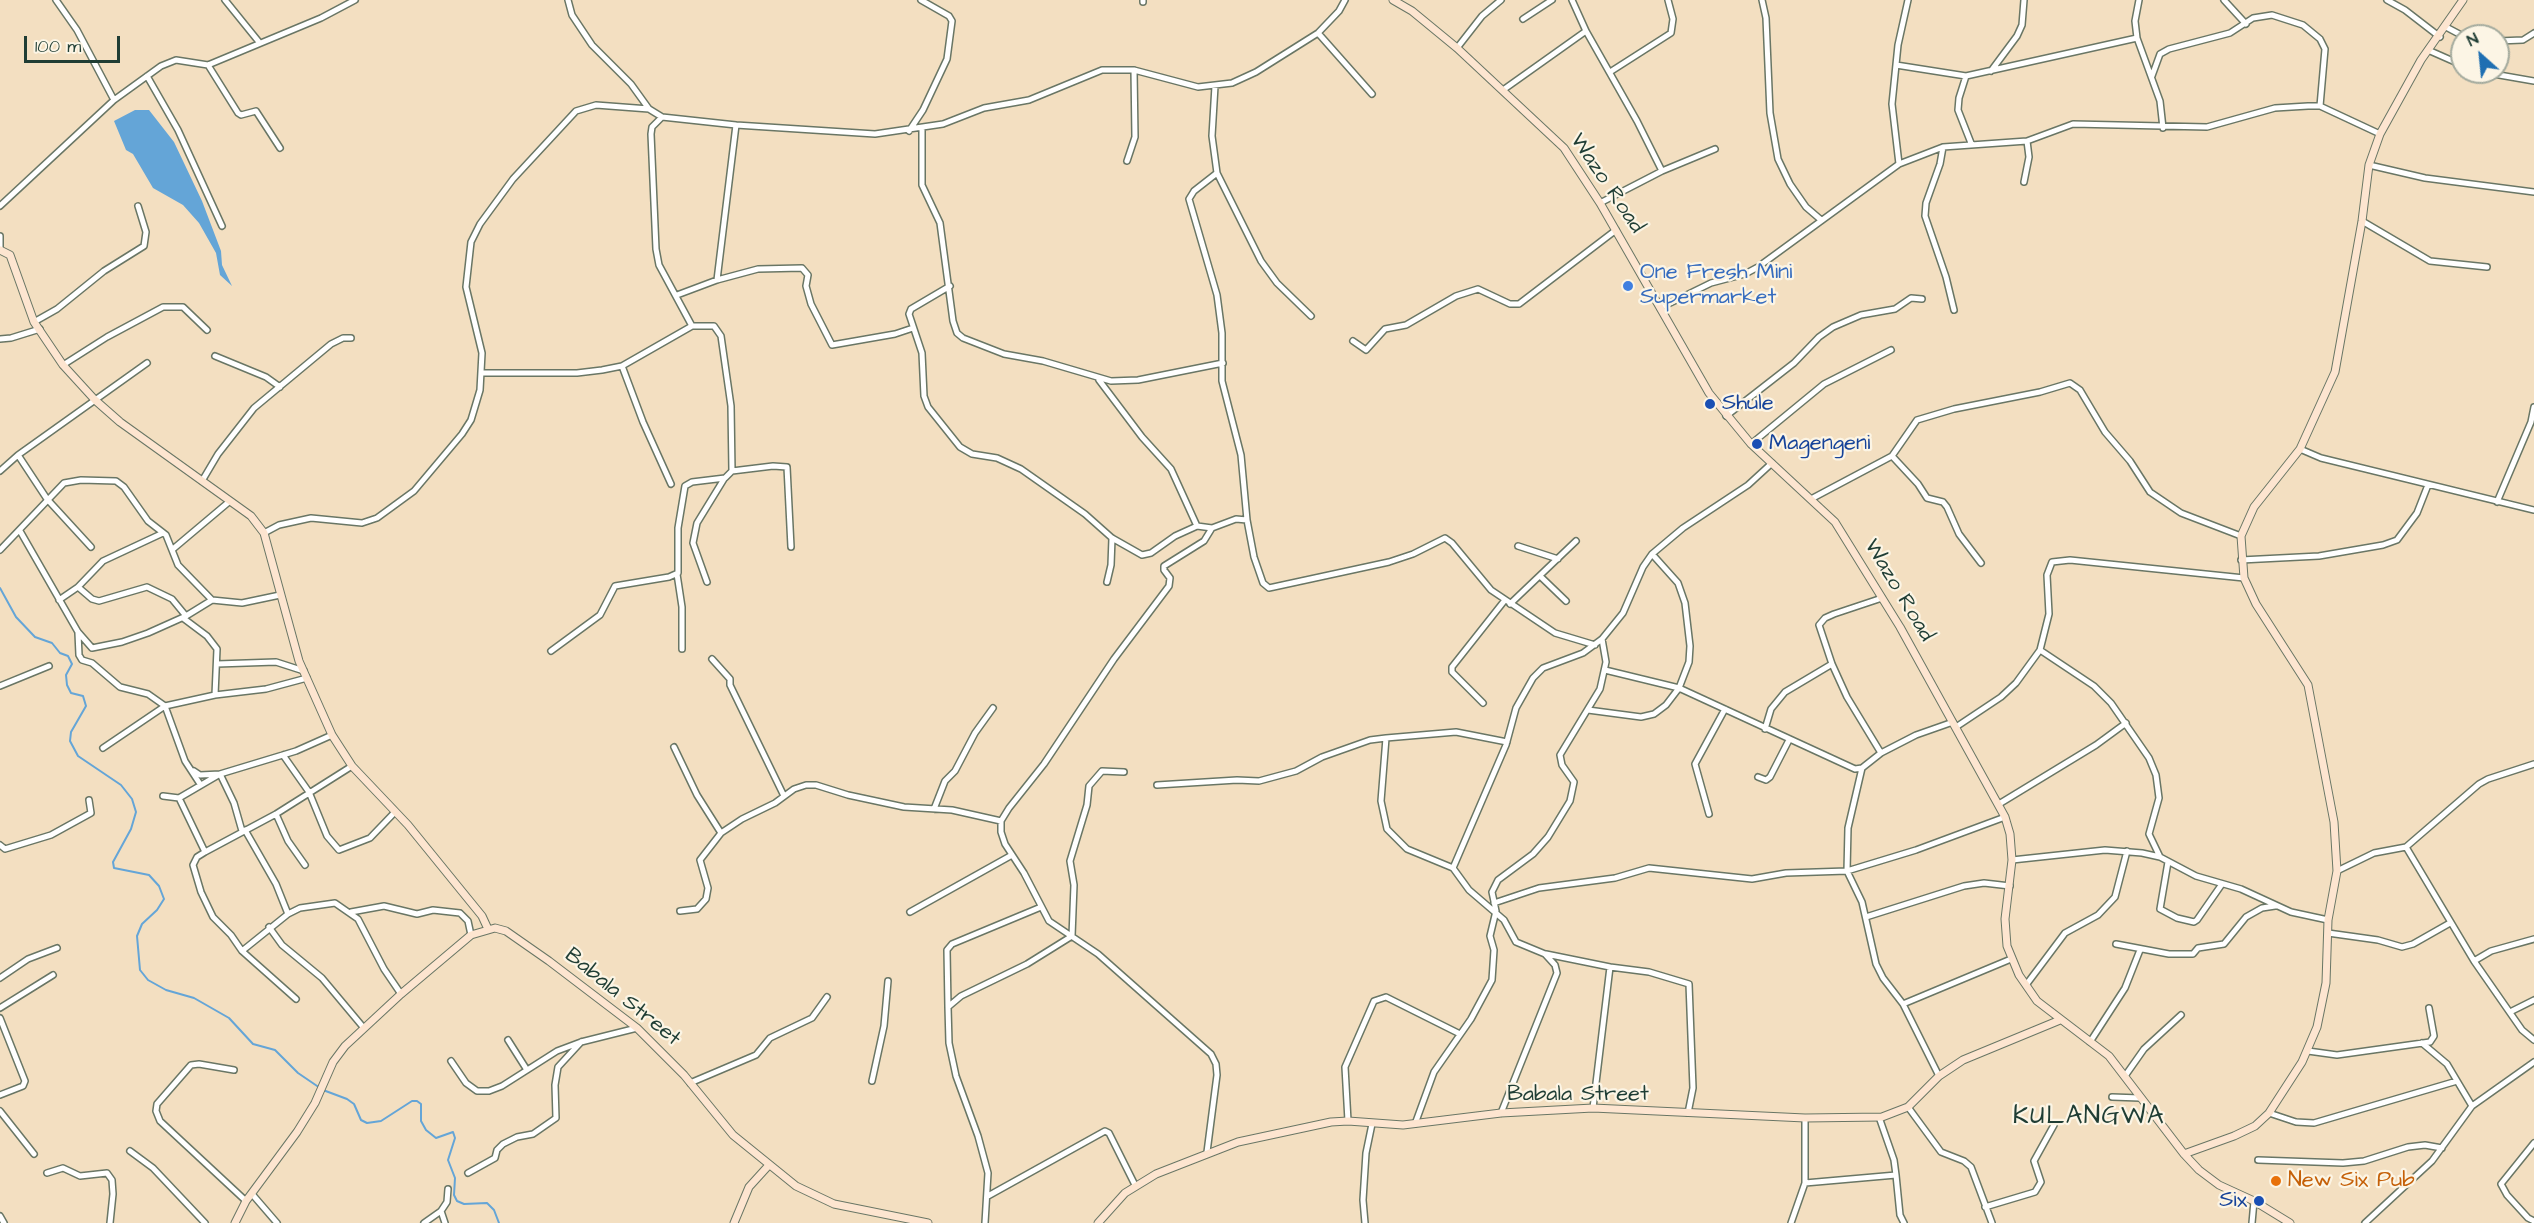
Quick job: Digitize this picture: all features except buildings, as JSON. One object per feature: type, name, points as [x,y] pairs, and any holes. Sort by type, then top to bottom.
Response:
[{"type":"street","points":[[56,0],[77,30],[114,100]]},
{"type":"street","points":[[225,0],[259,42]]},
{"type":"street","points":[[0,206],[114,100],[161,66],[176,60],[208,65],[321,18],[355,0]]},
{"type":"street","points":[[568,0],[572,15],[592,45],[631,84],[649,109],[662,117],[736,125],[875,134],[922,129],[943,124],[984,108],[1029,100],[1102,70],[1134,70],[1198,87],[1232,83],[1256,72],[1318,33],[1339,11],[1345,0]]},
{"type":"street","points":[[909,131],[923,110],[947,59],[952,21],[949,16],[921,0]]},
{"type":"street","name":"Wazo Road","points":[[1393,0],[1412,11],[1457,48],[1564,148],[1600,202],[1709,393],[1751,444],[1835,522],[1882,598],[2005,817],[2010,834],[2012,860],[2005,933],[2011,959],[2037,1001],[2109,1056],[2184,1154],[2219,1185],[2254,1201],[2290,1223]]},
{"type":"street","points":[[1457,48],[1482,16],[1501,0]]},
{"type":"street","points":[[1523,19],[1552,0]]},
{"type":"street","points":[[1572,0],[1586,31],[1662,171]]},
{"type":"street","points":[[1610,72],[1671,33],[1673,19],[1668,0]]},
{"type":"street","points":[[1762,0],[1766,18],[1770,113],[1778,159],[1806,207],[1820,219]]},
{"type":"street","points":[[1899,164],[1892,104],[1896,65],[1908,0]]},
{"type":"street","points":[[1991,70],[2017,36],[2022,25],[2024,0]]},
{"type":"street","points":[[2139,0],[2135,21],[2137,38],[2160,101],[2163,128]]},
{"type":"street","points":[[2224,0],[2246,24]]},
{"type":"street","points":[[2387,0],[2405,10],[2440,37]]},
{"type":"street","points":[[2184,1154],[2255,1126],[2269,1113],[2308,1051],[2317,1027],[2326,982],[2328,920],[2337,871],[2334,822],[2308,685],[2256,604],[2244,578],[2241,536],[2254,507],[2300,449],[2335,372],[2362,221],[2369,165],[2380,134],[2428,50],[2440,37],[2463,0]]},
{"type":"street","points":[[2152,76],[2160,54],[2230,33],[2253,18],[2272,15],[2303,25],[2320,39],[2325,49],[2320,106]]},
{"type":"street","points":[[2446,27],[2450,29]]},
{"type":"street","points":[[1503,90],[1586,31]]},
{"type":"street","points":[[1318,33],[1372,94]]},
{"type":"street","points":[[2510,40],[2523,39],[2534,33]]},
{"type":"street","points":[[1896,65],[1966,76],[2137,38]]},
{"type":"street","points":[[2428,50],[2450,60]]},
{"type":"street","points":[[208,65],[238,113],[241,115],[256,111],[280,148]]},
{"type":"street","points":[[1127,160],[1135,137],[1134,70]]},
{"type":"street","points":[[147,76],[182,139],[222,226]]},
{"type":"street","points":[[1966,76],[1958,110],[1971,143]]},
{"type":"street","points":[[2510,77],[2534,81]]},
{"type":"street","points":[[1215,86],[1212,136],[1217,173],[1261,261],[1277,283],[1311,316]]},
{"type":"street","points":[[264,533],[297,520],[332,519],[362,523],[377,518],[414,491],[462,434],[475,410],[483,373],[480,335],[466,287],[471,242],[480,224],[513,179],[576,111],[596,105],[649,109]]},
{"type":"street","points":[[1660,308],[1711,283],[1746,274],[1899,164],[1943,147],[1971,143],[2027,141],[2073,123],[2163,128],[2207,127],[2275,108],[2320,106],[2380,134]]},
{"type":"street","points":[[662,117],[652,127],[651,134],[656,249],[659,265],[692,326]]},
{"type":"street","points":[[717,280],[736,125]]},
{"type":"street","points":[[922,129],[922,185],[940,223],[955,327],[963,338],[1004,354],[1051,363],[1099,380],[1138,380],[1223,363]]},
{"type":"street","points":[[2024,183],[2029,157],[2027,141]]},
{"type":"street","points":[[1943,147],[1940,164],[1926,203],[1926,216],[1954,310]]},
{"type":"street","points":[[1600,202],[1662,171],[1715,149]]},
{"type":"street","points":[[2369,165],[2425,178],[2534,192]]},
{"type":"street","points":[[1217,173],[1194,191],[1189,199],[1217,295],[1222,333],[1222,381],[1241,455],[1247,520],[1254,557],[1266,587],[1389,562],[1413,554],[1445,538],[1452,543],[1478,577],[1507,602],[1555,633],[1594,645]]},
{"type":"street","points":[[34,322],[57,309],[104,271],[144,246],[146,232],[138,206]]},
{"type":"street","points":[[2362,221],[2430,261],[2487,267]]},
{"type":"street","points":[[1353,341],[1366,350],[1385,329],[1406,325],[1456,296],[1478,289],[1510,304],[1519,304],[1616,230]]},
{"type":"street","points":[[0,236],[0,249],[10,255],[34,322],[63,365],[95,400],[251,516],[264,533],[280,595],[305,674],[332,735],[352,766],[394,813],[408,825],[448,873],[482,916],[488,929],[471,935],[401,994],[363,1028],[333,1062],[315,1103],[246,1202],[235,1223]]},
{"type":"street","points":[[677,295],[717,280],[758,269],[802,268],[808,275],[806,286],[811,304],[832,345],[895,334],[913,328]]},
{"type":"street","points":[[950,286],[911,309],[909,314],[922,354],[924,396],[928,407],[960,447],[972,454],[997,458],[1021,469],[1085,514],[1112,538],[1146,556],[1197,526],[1212,528]]},
{"type":"street","points":[[1726,416],[1794,363],[1826,332],[1861,315],[1890,311],[1911,298],[1922,299]]},
{"type":"street","points":[[63,365],[106,337],[163,307],[183,308],[207,330]]},
{"type":"street","points":[[483,373],[577,373],[622,366],[692,326],[714,326],[721,336],[731,406],[732,471]]},
{"type":"street","points":[[0,339],[40,329]]},
{"type":"street","points":[[202,481],[235,431],[254,408],[331,344],[342,338],[351,338]]},
{"type":"street","points":[[1751,444],[1824,384],[1891,350]]},
{"type":"street","points":[[215,356],[266,377],[280,387]]},
{"type":"street","points":[[0,471],[18,455],[147,363]]},
{"type":"street","points":[[622,366],[643,422],[671,484]]},
{"type":"street","points":[[1099,380],[1142,437],[1171,469],[1197,526]]},
{"type":"street","points":[[1811,499],[1892,456],[1909,428],[1928,416],[1979,403],[2040,392],[2070,383],[2080,390],[2105,432],[2130,460],[2150,492],[2181,513],[2241,536]]},
{"type":"street","points":[[2497,502],[2531,422],[2534,407]]},
{"type":"street","points":[[2300,449],[2320,458],[2534,510]]},
{"type":"street","points":[[18,455],[47,499],[91,547]]},
{"type":"street","points":[[1892,456],[1927,498],[1943,502],[1959,534],[1981,563]]},
{"type":"street","points":[[1453,868],[1507,742],[1516,708],[1533,678],[1544,668],[1583,653],[1602,639],[1623,613],[1640,574],[1652,554],[1683,528],[1748,485],[1772,463]]},
{"type":"street","points":[[707,582],[693,543],[697,523],[724,479],[732,471],[773,466],[787,467],[791,547]]},
{"type":"street","points":[[682,649],[682,607],[677,574],[679,570],[678,528],[685,486],[692,482],[724,479]]},
{"type":"street","points":[[0,550],[20,531],[47,499],[69,480],[116,481],[124,487],[148,521],[163,533],[173,549],[178,565],[212,600]]},
{"type":"street","points":[[2241,560],[2319,556],[2383,545],[2397,540],[2417,513],[2428,485]]},
{"type":"street","points":[[173,549],[230,501]]},
{"type":"street","points":[[1207,1152],[1217,1075],[1216,1064],[1211,1054],[1098,954],[1049,921],[1003,839],[1001,821],[1044,764],[1114,659],[1165,592],[1170,583],[1164,566],[1204,541],[1212,528],[1227,520],[1247,520]]},
{"type":"street","points":[[20,531],[78,632],[87,645],[98,648],[122,642],[184,617],[212,600],[242,603],[280,595]]},
{"type":"street","points":[[59,600],[78,587],[102,561],[163,533]]},
{"type":"street","points":[[1107,582],[1111,565],[1112,538]]},
{"type":"street","points":[[1483,703],[1452,672],[1452,667],[1507,602],[1540,576],[1576,541]]},
{"type":"street","points":[[1518,546],[1558,559]]},
{"type":"street","points":[[1588,710],[1622,716],[1647,715],[1665,705],[1679,688],[1689,662],[1690,646],[1685,603],[1678,584],[1652,554]]},
{"type":"street","points":[[1605,670],[1679,688],[1849,768],[1862,768],[1881,753],[1916,735],[1954,725],[2001,697],[2016,682],[2040,650],[2049,614],[2048,566],[2056,560],[2244,578]]},
{"type":"street","points":[[551,651],[600,615],[615,586],[677,574]]},
{"type":"street","points":[[1540,576],[1566,601]]},
{"type":"street","points":[[78,587],[92,599],[99,601],[147,587],[172,599],[184,617],[212,641],[218,652],[215,695]]},
{"type":"street","points":[[1881,753],[1858,717],[1832,664],[1820,631],[1820,622],[1848,608],[1882,598]]},
{"type":"street","points":[[78,632],[79,655],[82,660],[92,663],[120,687],[148,694],[165,706],[190,768],[200,784]]},
{"type":"street","points":[[1481,900],[1491,895],[1498,880],[1533,854],[1548,837],[1566,810],[1574,782],[1562,765],[1560,755],[1600,689],[1605,670],[1602,639]]},
{"type":"street","points":[[2040,650],[2094,686],[2126,723],[2149,758],[2156,775],[2159,798],[2149,834],[2160,857]]},
{"type":"street","points":[[712,659],[730,679],[730,685],[783,796]]},
{"type":"street","points":[[217,663],[276,662],[305,674]]},
{"type":"street","points":[[1765,729],[1771,709],[1785,692],[1832,664]]},
{"type":"street","points":[[0,686],[49,666]]},
{"type":"street","points":[[104,748],[165,706],[215,695],[266,689],[305,674]]},
{"type":"street","points":[[934,809],[945,781],[955,771],[975,733],[993,708]]},
{"type":"street","points":[[1709,814],[1695,773],[1695,764],[1700,750],[1725,709]]},
{"type":"street","points":[[1999,804],[2096,745],[2126,723]]},
{"type":"street","points":[[1157,785],[1237,780],[1258,781],[1296,771],[1322,757],[1370,740],[1386,738],[1456,732],[1507,742]]},
{"type":"street","points":[[163,796],[179,798],[219,774],[283,755],[332,735]]},
{"type":"street","points":[[1386,738],[1381,801],[1387,829],[1407,849],[1453,868],[1469,890],[1496,911]]},
{"type":"street","points":[[1758,777],[1766,780],[1770,777],[1789,740]]},
{"type":"street","points":[[674,747],[697,795],[721,833]]},
{"type":"street","points":[[283,755],[309,792],[327,836],[341,851],[370,838],[394,813]]},
{"type":"street","points":[[2337,871],[2374,853],[2406,847],[2488,778],[2534,764]]},
{"type":"street","points":[[296,999],[242,951],[231,935],[213,917],[201,892],[193,865],[197,857],[205,852],[276,814],[352,766]]},
{"type":"street","points":[[190,768],[200,775],[219,774]]},
{"type":"street","points":[[1862,768],[1848,828],[1847,871],[1866,917],[1876,964],[1883,978],[1903,1004],[1939,1076]]},
{"type":"street","points":[[1072,936],[1074,885],[1070,861],[1087,806],[1089,786],[1102,771],[1124,771]]},
{"type":"street","points":[[219,774],[234,803],[243,831],[276,884],[288,914]]},
{"type":"street","points":[[680,911],[697,909],[706,899],[708,888],[700,860],[721,833],[806,785],[816,785],[848,795],[904,807],[978,814],[1001,821]]},
{"type":"street","points":[[179,798],[205,852]]},
{"type":"street","points":[[0,837],[0,845],[5,849],[51,835],[90,813],[90,800]]},
{"type":"street","points":[[276,814],[288,841],[305,865]]},
{"type":"street","points":[[1494,903],[1539,888],[1615,878],[1649,868],[1743,879],[1786,873],[1847,871],[1916,850],[2005,817]]},
{"type":"street","points":[[2406,847],[2474,961],[2522,1030],[2534,1040]]},
{"type":"street","points":[[2012,860],[2105,849],[2160,857],[2196,876],[2275,906],[2306,917],[2328,920]]},
{"type":"street","points":[[2026,985],[2065,933],[2098,915],[2115,897],[2127,851]]},
{"type":"street","points":[[910,912],[1012,855]]},
{"type":"street","points":[[2168,862],[2160,909],[2177,918],[2194,922],[2197,920],[2222,884]]},
{"type":"street","points":[[1866,917],[1964,886],[1984,884],[2010,886]]},
{"type":"street","points":[[1491,895],[1496,911],[1516,942],[1545,954],[1649,972],[1689,984],[1693,1088],[1688,1113]]},
{"type":"street","points":[[242,951],[288,914],[300,908],[335,903],[358,919],[384,969],[401,994]]},
{"type":"street","points":[[351,912],[384,906],[417,914],[434,910],[460,913],[468,921],[471,935]]},
{"type":"street","points":[[984,1223],[988,1196],[985,1160],[956,1076],[949,1043],[946,950],[952,944],[1041,906]]},
{"type":"street","points":[[2116,944],[2140,950],[2193,954],[2198,948],[2224,944],[2246,917],[2262,908],[2275,906]]},
{"type":"street","points":[[1415,1125],[1434,1072],[1492,980],[1494,950],[1490,936],[1496,911]]},
{"type":"street","points":[[2328,933],[2378,940],[2402,947],[2413,944],[2450,922]]},
{"type":"street","points":[[269,927],[282,945],[306,962],[322,978],[363,1028]]},
{"type":"street","name":"Babala Street","points":[[488,929],[499,928],[514,937],[637,1028],[656,1045],[733,1135],[796,1186],[834,1204],[928,1223]]},
{"type":"street","points":[[948,1007],[961,996],[1027,964],[1072,936]]},
{"type":"street","points":[[2474,961],[2491,951],[2534,939]]},
{"type":"street","points":[[0,978],[28,959],[57,948]]},
{"type":"street","points":[[2090,1042],[2125,988],[2140,950]]},
{"type":"street","points":[[1501,1113],[1557,974],[1555,965],[1545,954]]},
{"type":"street","points":[[1903,1004],[2011,959]]},
{"type":"street","points":[[1593,1108],[1610,967]]},
{"type":"street","points":[[0,1008],[53,975]]},
{"type":"street","points":[[872,1081],[884,1026],[888,981]]},
{"type":"street","points":[[690,1083],[756,1055],[771,1038],[812,1018],[827,997]]},
{"type":"street","points":[[1348,1121],[1345,1067],[1374,1001],[1386,997],[1460,1034]]},
{"type":"street","points":[[2510,1012],[2534,1000]]},
{"type":"street","points":[[2308,1051],[2337,1055],[2433,1040],[2429,1008]]},
{"type":"street","points":[[2125,1076],[2144,1049],[2181,1015]]},
{"type":"street","points":[[0,1018],[25,1081],[23,1086],[0,1095]]},
{"type":"street","name":"Babala Street","points":[[1098,1223],[1136,1185],[1207,1152],[1273,1133],[1348,1121],[1415,1125],[1501,1113],[1593,1108],[1628,1112],[1805,1118],[1879,1117],[1908,1107],[1939,1076],[1986,1049],[2060,1020]]},
{"type":"street","points":[[451,1061],[466,1083],[477,1091],[489,1091],[502,1086],[557,1051],[581,1042],[637,1028]]},
{"type":"street","points":[[508,1040],[527,1070]]},
{"type":"street","points":[[468,1173],[495,1158],[499,1147],[510,1140],[533,1134],[555,1119],[558,1067],[581,1042]]},
{"type":"street","points":[[2422,1043],[2447,1064],[2472,1106]]},
{"type":"street","points":[[2365,1223],[2432,1161],[2472,1106],[2534,1062]]},
{"type":"street","points":[[234,1070],[198,1064],[191,1065],[157,1104],[156,1111],[160,1121],[246,1202]]},
{"type":"street","points":[[2269,1113],[2296,1122],[2314,1123],[2457,1081]]},
{"type":"street","points":[[2112,1097],[2140,1098]]},
{"type":"street","points":[[1908,1107],[1941,1152],[1964,1161],[1971,1167],[1992,1223]]},
{"type":"street","points":[[0,1111],[34,1154]]},
{"type":"street","points":[[1879,1117],[1894,1160],[1900,1215],[1904,1223]]},
{"type":"street","points":[[1791,1223],[1804,1183],[1805,1118]]},
{"type":"street","points":[[1365,1223],[1363,1200],[1366,1153],[1372,1124]]},
{"type":"street","points":[[1985,1207],[2035,1192],[2041,1182],[2034,1161],[2054,1125]]},
{"type":"street","points":[[988,1196],[1105,1131],[1110,1133],[1136,1185]]},
{"type":"street","points":[[2523,1223],[2531,1220],[2507,1195],[2501,1184],[2534,1143]]},
{"type":"street","points":[[2258,1160],[2364,1161],[2408,1147],[2425,1145],[2442,1148]]},
{"type":"street","points":[[130,1151],[153,1168],[205,1223]]},
{"type":"street","points":[[734,1223],[749,1187],[769,1165]]},
{"type":"street","points":[[47,1173],[63,1168],[80,1176],[107,1173],[112,1180],[113,1194],[110,1223]]},
{"type":"street","points":[[1804,1183],[1896,1175]]},
{"type":"street","points":[[424,1223],[441,1211],[447,1202],[448,1189]]},
{"type":"street","points":[[252,1194],[277,1223]]},
{"type":"street","points":[[2252,1223],[2254,1201]]},
{"type":"street","points":[[441,1211],[445,1223]]},
{"type":"street","points":[[0,1216],[4,1223]]},
{"type":"water","points":[[135,110],[149,110],[174,142],[202,201],[221,251],[222,265],[232,286],[220,275],[216,253],[199,223],[183,205],[153,188],[133,154],[126,150],[114,121]]},
{"type":"waterway","points":[[0,588],[16,617],[35,637],[52,643],[60,653],[68,656],[72,664],[66,675],[67,685],[71,693],[83,696],[86,706],[71,732],[70,741],[78,756],[121,785],[132,799],[136,812],[131,829],[113,862],[114,868],[149,875],[159,886],[164,899],[157,910],[142,924],[137,936],[140,970],[148,980],[166,990],[194,998],[229,1018],[253,1044],[275,1050],[298,1073],[323,1090],[354,1104],[361,1120],[367,1123],[381,1121],[412,1101],[417,1101],[421,1104],[421,1121],[426,1130],[436,1138],[453,1132],[455,1138],[448,1160],[455,1178],[454,1195],[457,1201],[464,1204],[487,1203],[494,1210],[499,1223]]},
{"type":"place","name":"One Fresh Mini Supermarket","points":[[1628,286]]},
{"type":"place","name":"Shule","points":[[1710,404]]},
{"type":"place","name":"Magengeni","points":[[1757,444]]},
{"type":"place","name":"New Six Pub","points":[[2276,1181]]},
{"type":"place","name":"Six","points":[[2259,1201]]},
{"type":"district","name":"KULANGWA","points":[[2089,1118]]}]
